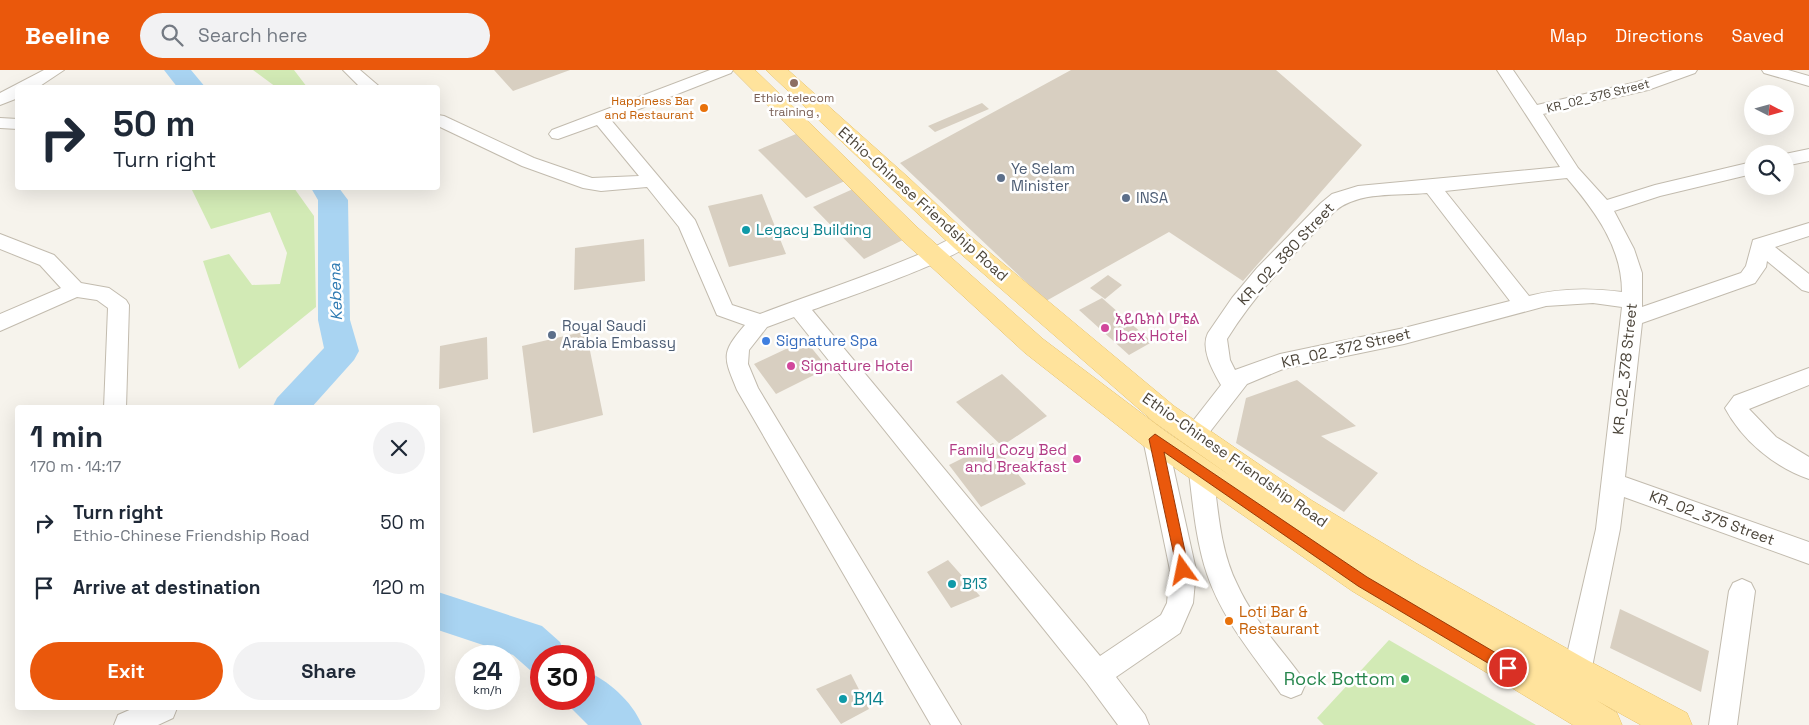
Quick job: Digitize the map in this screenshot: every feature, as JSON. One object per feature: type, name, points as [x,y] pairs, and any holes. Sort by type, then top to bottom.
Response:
[{"type":"main road","name":"Ethio-Chinese Friendship Road","points":[[743,70],[934,256],[1034,346],[1155,439],[1200,472],[1363,581],[1605,725]]},
{"type":"main road","name":"Ethio-Chinese Friendship Road","points":[[776,70],[901,183],[962,242],[1164,414],[1300,509],[1408,575],[1577,672],[1675,725]]},
{"type":"street","points":[[29,85],[56,70]]},
{"type":"street","points":[[351,70],[368,85]]},
{"type":"street","points":[[558,134],[725,70]]},
{"type":"street","name":"KR_02_378 Street","points":[[1506,70],[1572,172],[1603,208],[1624,249],[1632,273],[1632,309],[1608,529],[1577,672]]},
{"type":"street","name":"KR_02_376 Street","points":[[1534,111],[1642,86],[1689,70]]},
{"type":"street","points":[[1770,70],[1809,81]]},
{"type":"street","points":[[0,100],[15,92]]},
{"type":"street","points":[[601,118],[688,225],[724,310],[760,322]]},
{"type":"street","points":[[440,121],[528,162],[590,184],[601,185],[654,181]]},
{"type":"street","points":[[0,123],[15,124]]},
{"type":"street","points":[[1794,158],[1809,155]]},
{"type":"street","points":[[1603,208],[1655,192],[1744,170]]},
{"type":"street","name":"KR_02_380 Street","points":[[1232,386],[1219,360],[1216,339],[1239,303],[1315,220],[1339,198],[1372,190],[1432,187],[1572,172]]},
{"type":"street","points":[[1432,187],[1524,304]]},
{"type":"street","points":[[1760,245],[1809,229]]},
{"type":"street","points":[[0,241],[47,260],[75,290]]},
{"type":"street","points":[[947,725],[748,390],[737,364],[738,348],[760,322],[934,256],[962,242]]},
{"type":"street","points":[[1760,245],[1809,285]]},
{"type":"street","name":"KR_02_372 Street","points":[[1194,435],[1232,386],[1248,372],[1280,362],[1404,336],[1524,304],[1570,296],[1593,296],[1632,309],[1748,278],[1756,267],[1760,245]]},
{"type":"street","points":[[0,322],[75,290],[102,293],[119,305],[115,405]]},
{"type":"street","points":[[797,307],[1097,674],[1135,725]]},
{"type":"street","points":[[1809,376],[1742,402],[1736,408],[1744,423],[1758,436],[1809,469]]},
{"type":"street","points":[[1097,674],[1171,624],[1180,604],[1183,570],[1155,439]]},
{"type":"street","points":[[1200,472],[1212,547],[1220,576],[1238,609],[1291,684]]},
{"type":"street","name":"KR_02_375 Street","points":[[1614,483],[1809,553]]},
{"type":"street","points":[[1723,725],[1742,591]]},
{"type":"street","points":[[128,725],[159,710]]},
{"type":"green space","points":[[253,70],[294,70],[305,85],[273,85]]},
{"type":"green space","points":[[192,190],[295,190],[314,216],[316,307],[239,369],[203,261],[229,254],[252,285],[280,284],[287,253],[270,212],[211,229]]},
{"type":"green space","name":"Rock Bottom","points":[[1389,640],[1536,725],[1324,725],[1317,718]]},
{"type":"building","points":[[494,70],[570,70],[513,91]]},
{"type":"building","name":"INSA","points":[[1071,70],[1276,70],[1362,145],[1243,281],[1169,232],[1046,301],[900,163]]},
{"type":"building","points":[[982,103],[989,109],[935,132],[928,126]]},
{"type":"building","points":[[796,134],[845,181],[806,198],[758,150]]},
{"type":"building","points":[[853,189],[905,239],[864,259],[813,207]]},
{"type":"building","name":"Legacy Building","points":[[762,194],[786,254],[729,267],[708,206]]},
{"type":"building","points":[[644,239],[645,281],[574,290],[575,248]]},
{"type":"building","points":[[1108,275],[1122,285],[1105,299],[1090,288]]},
{"type":"building","points":[[1102,298],[1152,342],[1129,355],[1079,310]]},
{"type":"building","points":[[586,331],[603,415],[533,433],[522,346]]},
{"type":"building","points":[[487,337],[488,379],[439,389],[440,346]]},
{"type":"building","name":"Signature Hotel","points":[[805,340],[828,368],[776,394],[754,364]]},
{"type":"building","points":[[1002,374],[1047,416],[1002,446],[956,402]]},
{"type":"building","points":[[1297,380],[1356,426],[1321,436],[1378,473],[1344,512],[1236,443],[1246,398]]},
{"type":"building","points":[[993,443],[1026,484],[981,507],[949,465]]},
{"type":"building","name":"B13","points":[[948,560],[980,596],[951,608],[927,572]]},
{"type":"building","points":[[1620,609],[1709,651],[1701,692],[1610,648]]},
{"type":"building","name":"B14","points":[[851,674],[869,709],[841,724],[816,689]]},
{"type":"waterway","name":"Kebena","points":[[177,70],[190,85]]},
{"type":"waterway","name":"Kebena","points":[[292,405],[342,351],[334,320],[333,200],[326,190]]},
{"type":"waterway","name":"Kebena","points":[[440,612],[527,640],[533,645]]},
{"type":"waterway","name":"Kebena","points":[[595,701],[620,725]]},
{"type":"place","name":"Ethio telecom training ,","points":[[794,83]]},
{"type":"place","name":"Happiness Bar and Restaurant","points":[[704,108]]},
{"type":"place","name":"Ye Selam Minister","points":[[1001,178]]},
{"type":"place","name":"INSA","points":[[1126,198]]},
{"type":"place","name":"Legacy Building","points":[[746,230]]},
{"type":"place","name":"አይቤክስ ሆቴል Ibex Hotel","points":[[1105,328]]},
{"type":"place","name":"Royal Saudi Arabia Embassy","points":[[552,335]]},
{"type":"place","name":"Signature Spa","points":[[766,341]]},
{"type":"place","name":"Signature Hotel","points":[[791,366]]},
{"type":"place","name":"Family Cozy Bed and Breakfast","points":[[1077,459]]},
{"type":"place","name":"B13","points":[[952,584]]},
{"type":"place","name":"Loti Bar & Restaurant","points":[[1229,621]]},
{"type":"place","name":"Rock Bottom","points":[[1405,679]]},
{"type":"place","name":"B14","points":[[843,699]]},
{"type":"route","points":[[1183,570],[1155,439],[1200,472],[1363,581],[1508,668]]}]
